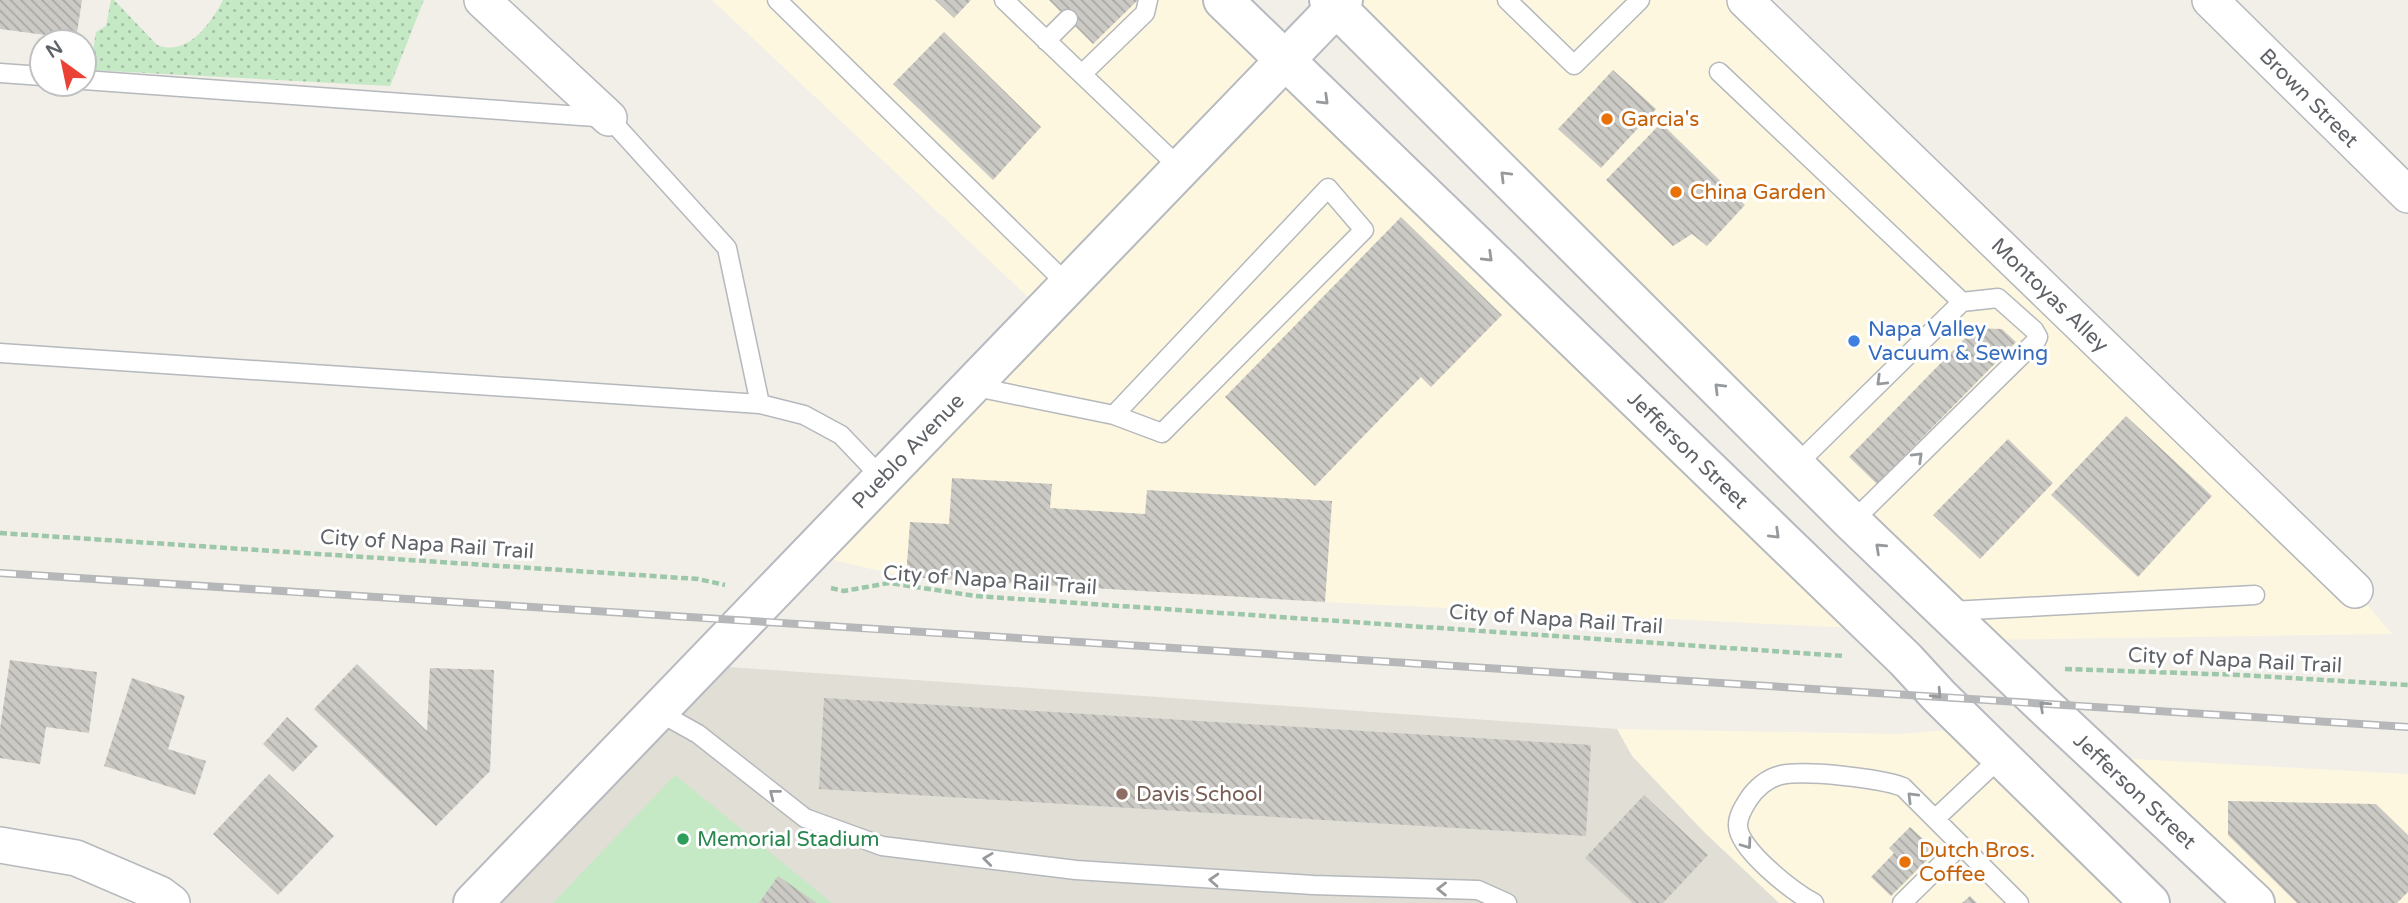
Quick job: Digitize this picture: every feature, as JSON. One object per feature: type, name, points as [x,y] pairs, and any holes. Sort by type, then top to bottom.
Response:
[{"type":"main road","name":"Jefferson Street","points":[[1223,0],[1906,660],[1939,696],[2150,903]]},
{"type":"main road","name":"Pueblo Avenue","points":[[473,903],[1285,62],[1336,3]]},
{"type":"main road","name":"Jefferson Street","points":[[1336,3],[1852,522],[2255,903]]},
{"type":"street","points":[[482,0],[609,118]]},
{"type":"street","name":"Montoyas Alley","points":[[1745,0],[2355,590]]},
{"type":"street","name":"Brown Street","points":[[2210,0],[2408,195]]},
{"type":"street","points":[[0,845],[76,858],[160,894],[172,903]]},
{"type":"lane","points":[[777,0],[1068,285]]},
{"type":"lane","points":[[1006,0],[1181,169]]},
{"type":"lane","points":[[1082,74],[1144,13],[1148,0]]},
{"type":"lane","points":[[1507,0],[1574,65],[1640,0]]},
{"type":"lane","points":[[1046,41],[1068,19]]},
{"type":"lane","points":[[1719,72],[1962,302]]},
{"type":"lane","points":[[0,73],[28,75]]},
{"type":"lane","points":[[98,81],[609,118],[727,248],[760,404]]},
{"type":"lane","points":[[971,386],[1114,415],[1161,433],[1364,230],[1328,188],[1114,415]]},
{"type":"lane","points":[[1796,465],[1962,302],[1998,298],[2034,330],[2038,337],[2036,341],[1852,522]]},
{"type":"lane","points":[[0,353],[760,404],[804,415],[841,435],[882,478]]},
{"type":"lane","points":[[1947,611],[2255,595]]},
{"type":"lane","points":[[657,711],[698,734],[805,818],[882,846],[1090,871],[1274,883],[1478,890],[1507,903]]},
{"type":"lane","points":[[1935,819],[2001,757]]},
{"type":"lane","points":[[1814,903],[1768,869],[1739,833],[1741,812],[1761,785],[1781,775],[1810,774],[1884,780],[1903,787],[2019,903]]},
{"type":"lane","points":[[1902,903],[1961,845]]},
{"type":"path","name":"City of Napa Rail Trail","points":[[0,533],[698,579],[719,585],[824,585],[845,591],[889,583],[976,596],[1854,657]]},
{"type":"path","name":"City of Napa Rail Trail","points":[[2060,669],[2241,675],[2408,685]]},
{"type":"shaded area","points":[[712,0],[1223,0],[1873,629],[1325,602],[906,577],[808,554],[1043,311]]},
{"type":"shaded area","points":[[1329,0],[1745,0],[2355,590],[2392,634],[1976,640]]},
{"type":"shaded area","name":"Davis School","points":[[701,665],[1617,729],[1632,756],[1703,831],[1779,903],[473,903]]},
{"type":"shaded area","points":[[1971,728],[2150,903],[1779,903],[1703,831],[1632,756],[1617,729],[1898,734]]},
{"type":"shaded area","points":[[2099,757],[2408,774],[2408,903],[2255,903]]},
{"type":"green space","points":[[111,0],[114,0],[157,45],[168,47],[178,46],[197,36],[212,19],[223,0],[424,0],[390,86],[98,70],[98,31],[106,26]]},
{"type":"green space","name":"Memorial Stadium","points":[[675,775],[832,903],[553,903]]},
{"type":"building","points":[[0,0],[82,0],[78,28],[28,28],[28,33],[0,29]]},
{"type":"building","points":[[935,0],[971,0],[954,18]]},
{"type":"building","points":[[1049,0],[1138,0],[1093,44]]},
{"type":"building","points":[[944,32],[1041,127],[993,180],[893,84]]},
{"type":"building","name":"Garcia's","points":[[1613,70],[1656,109],[1601,168],[1558,129]]},
{"type":"building","name":"China Garden","points":[[1661,123],[1745,205],[1707,246],[1692,234],[1673,246],[1606,180]]},
{"type":"building","points":[[1401,217],[1502,315],[1431,387],[1421,377],[1315,486],[1225,397]]},
{"type":"building","points":[[1975,328],[2002,329],[2016,342],[1877,484],[1849,457]]},
{"type":"building","points":[[2126,416],[2212,496],[2138,577],[2051,495]]},
{"type":"building","points":[[2008,439],[2053,483],[1980,559],[1933,515]]},
{"type":"building","points":[[952,478],[1052,484],[1050,508],[1145,514],[1147,490],[1332,501],[1325,602],[906,577],[910,522],[949,524]]},
{"type":"building","points":[[10,660],[97,672],[89,733],[46,727],[40,764],[0,758],[0,729]]},
{"type":"building","points":[[357,664],[427,731],[430,668],[494,670],[490,771],[436,826],[314,709]]},
{"type":"building","points":[[132,678],[185,696],[168,749],[206,761],[195,795],[104,766]]},
{"type":"building","points":[[824,698],[1591,745],[1586,836],[819,789]]},
{"type":"building","points":[[287,717],[318,746],[293,772],[263,744]]},
{"type":"building","points":[[269,774],[334,836],[278,895],[213,834]]},
{"type":"building","points":[[1644,795],[1708,855],[1663,903],[1633,903],[1585,858]]},
{"type":"building","points":[[2228,801],[2376,804],[2408,835],[2408,892],[2397,903],[2297,903],[2228,835]]},
{"type":"building","name":"Dutch Bros. Coffee","points":[[1910,827],[1936,851],[1891,896],[1871,877],[1894,853],[1889,848]]},
{"type":"building","points":[[778,876],[817,903],[759,903]]},
{"type":"building","points":[[1970,896],[1977,903],[1962,903]]},
{"type":"railway","points":[[0,573],[2408,727]]},
{"type":"place","name":"Garcia's","points":[[1607,119]]},
{"type":"place","name":"China Garden","points":[[1676,192]]},
{"type":"place","name":"Napa Valley Vacuum & Sewing","points":[[1854,341]]},
{"type":"place","name":"Davis School","points":[[1122,794]]},
{"type":"place","name":"Memorial Stadium","points":[[683,839]]},
{"type":"place","name":"Dutch Bros. Coffee","points":[[1905,862]]}]
